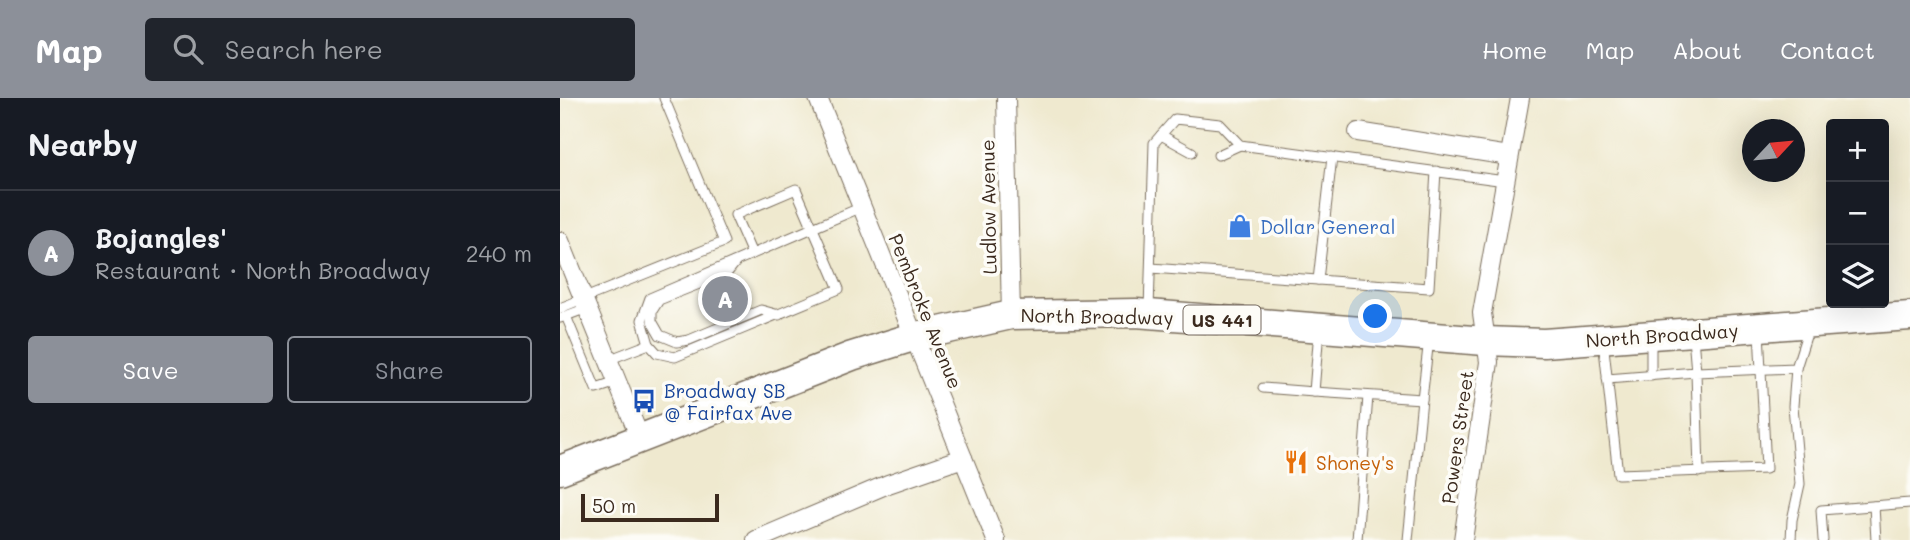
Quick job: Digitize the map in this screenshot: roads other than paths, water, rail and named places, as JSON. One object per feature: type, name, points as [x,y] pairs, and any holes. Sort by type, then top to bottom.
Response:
[{"type":"main road","name":"North Broadway","points":[[560,470],[852,356],[913,337],[1011,315],[1149,314],[1485,341],[1544,343],[1810,324],[1909,310]]},
{"type":"street","name":"Pembroke Avenue","points":[[818,98],[996,540]]},
{"type":"street","name":"Ludlow Avenue","points":[[1006,98],[1011,315]]},
{"type":"street","name":"Powers Street","points":[[1464,540],[1489,362],[1482,313],[1520,98]]},
{"type":"street","points":[[1359,132],[1509,156]]},
{"type":"street","points":[[560,241],[640,438]]},
{"type":"street","points":[[756,540],[888,484],[963,458]]},
{"type":"lane","points":[[617,382],[596,389],[562,314],[724,242],[664,98]]},
{"type":"lane","points":[[1149,314],[1154,143],[1175,119],[1220,124],[1240,145]]},
{"type":"lane","points":[[1161,135],[1192,152]]},
{"type":"lane","points":[[1218,155],[1240,145],[1505,181]]},
{"type":"lane","points":[[1318,280],[1332,157]]},
{"type":"lane","points":[[1151,268],[1429,288],[1436,171]]},
{"type":"lane","points":[[752,254],[735,215],[796,189],[814,227],[839,289],[675,358],[657,353],[649,344],[642,320],[650,298],[736,261],[814,227],[862,206]]},
{"type":"lane","points":[[736,261],[727,273],[659,300],[652,311],[652,321],[660,335],[677,342],[689,340],[761,310],[779,315]]},
{"type":"lane","points":[[1791,540],[1792,520],[1800,484],[1793,406],[1796,368],[1810,324]]},
{"type":"lane","points":[[1314,392],[1320,328]]},
{"type":"lane","points":[[1603,339],[1618,474],[1766,469],[1759,328]]},
{"type":"lane","points":[[1692,333],[1699,472]]},
{"type":"lane","points":[[1408,540],[1429,335]]},
{"type":"lane","points":[[1651,336],[1651,376]]},
{"type":"lane","points":[[608,359],[649,344]]},
{"type":"lane","points":[[1607,379],[1796,368]]},
{"type":"lane","points":[[1263,388],[1422,400]]},
{"type":"lane","points":[[1357,540],[1368,396]]},
{"type":"lane","points":[[1823,540],[1821,510],[1910,503]]},
{"type":"lane","points":[[1874,506],[1876,540]]},
{"type":"place","name":"Dollar General","points":[[1240,226]]},
{"type":"place","name":"Bojangles'","points":[[725,299]]},
{"type":"place","name":"Broadway SB @ Fairfax Ave","points":[[644,401]]},
{"type":"place","name":"Shoney's","points":[[1296,462]]}]
